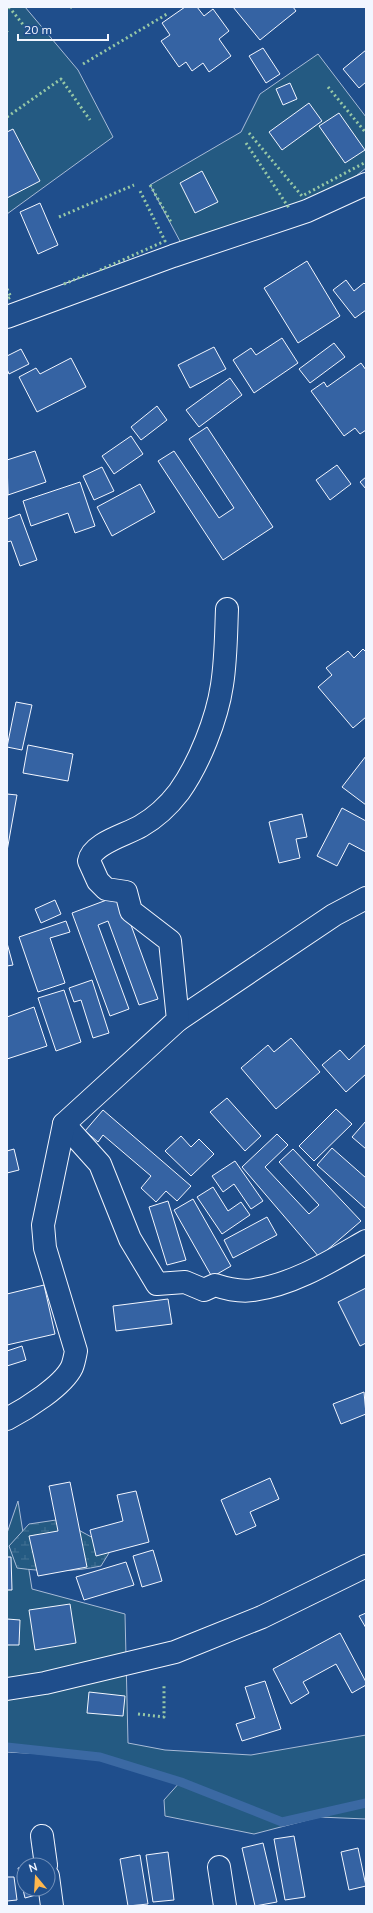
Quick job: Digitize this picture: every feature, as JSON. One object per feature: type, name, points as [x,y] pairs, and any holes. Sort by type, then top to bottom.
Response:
[{"type":"street","points":[[7,317],[173,256],[307,211],[366,184]]},
{"type":"street","points":[[178,1020],[170,941],[131,912],[126,892],[106,889],[98,880],[89,861],[92,854],[100,846],[141,826],[157,815],[179,791],[194,769],[218,704],[222,686],[228,609]]},
{"type":"street","points":[[7,1419],[46,1395],[72,1367],[76,1351],[45,1248],[43,1225],[64,1124],[178,1020],[334,915],[366,898]]},
{"type":"street","points":[[64,1124],[100,1164],[130,1238],[157,1284],[185,1282],[204,1290],[215,1285],[230,1289],[253,1291],[280,1284],[317,1269],[366,1241]]},
{"type":"street","points":[[7,1689],[45,1683],[174,1652],[262,1617],[366,1566]]},
{"type":"street","points":[[42,1836],[45,1857]]},
{"type":"street","points":[[219,1867],[224,1906]]},
{"type":"green space","points":[[7,7],[25,7],[78,70],[113,137],[7,214]]},
{"type":"green space","points":[[318,54],[366,117],[366,168],[327,199],[182,245],[150,185],[241,132],[260,94]]},
{"type":"green space","points":[[18,1501],[32,1589],[125,1614],[128,1743],[165,1750],[251,1755],[366,1735],[366,1819],[319,1817],[254,1834],[165,1816],[164,1800],[181,1781],[100,1757],[7,1752],[7,1533]]},
{"type":"green space","points":[[56,1520],[63,1522],[105,1544],[109,1553],[101,1566],[59,1571],[17,1568],[9,1546],[29,1524]]},
{"type":"building","points":[[185,7],[197,7],[204,16],[213,9],[229,31],[219,39],[231,56],[209,72],[203,63],[192,71],[186,62],[179,67],[161,41],[170,35],[162,23]]},
{"type":"building","points":[[233,7],[293,7],[296,11],[260,40]]},
{"type":"building","points":[[263,48],[280,74],[266,83],[249,56]]},
{"type":"building","points":[[366,50],[366,82],[359,88],[343,69]]},
{"type":"building","points":[[290,83],[297,99],[283,105],[276,89]]},
{"type":"building","points":[[309,103],[322,121],[282,150],[269,132]]},
{"type":"building","points":[[339,113],[365,150],[345,163],[319,126]]},
{"type":"building","points":[[13,129],[40,181],[7,198],[7,132]]},
{"type":"building","points":[[202,171],[218,202],[195,213],[180,183]]},
{"type":"building","points":[[40,203],[58,245],[38,254],[20,212]]},
{"type":"building","points":[[307,261],[340,316],[298,343],[264,288]]},
{"type":"building","points":[[346,280],[354,291],[364,283],[366,285],[366,310],[355,318],[333,290]]},
{"type":"building","points":[[282,338],[298,363],[254,393],[233,360],[251,348],[256,355]]},
{"type":"building","points":[[334,343],[345,357],[310,383],[299,369]]},
{"type":"building","points":[[214,347],[226,369],[190,388],[178,365]]},
{"type":"building","points":[[21,349],[29,364],[9,374],[7,369],[7,356]]},
{"type":"building","points":[[71,358],[86,387],[37,412],[19,377],[36,368],[40,374]]},
{"type":"building","points":[[361,363],[366,370],[366,430],[360,434],[355,428],[344,436],[311,391],[324,382],[327,387]]},
{"type":"building","points":[[230,378],[242,395],[199,427],[186,410]]},
{"type":"building","points":[[157,406],[167,420],[141,440],[131,427]]},
{"type":"building","points":[[207,427],[273,527],[223,560],[158,461],[174,451],[219,518],[234,508],[189,439]]},
{"type":"building","points":[[131,436],[143,454],[114,474],[102,456]]},
{"type":"building","points":[[35,451],[46,482],[8,495],[7,460]]},
{"type":"building","points":[[337,465],[351,484],[330,500],[316,480]]},
{"type":"building","points":[[102,467],[114,491],[94,500],[83,476]]},
{"type":"building","points":[[366,477],[366,489],[360,482]]},
{"type":"building","points":[[80,482],[95,526],[75,533],[68,513],[31,526],[23,501]]},
{"type":"building","points":[[140,484],[155,512],[112,536],[97,507]]},
{"type":"building","points":[[20,514],[37,560],[20,566],[11,541],[7,542],[7,519]]},
{"type":"building","points":[[363,649],[366,652],[366,717],[353,728],[318,687],[332,675],[326,668],[348,651],[354,658]]},
{"type":"building","points":[[16,702],[32,705],[22,750],[7,747]]},
{"type":"building","points":[[28,745],[73,754],[68,781],[23,773]]},
{"type":"building","points":[[366,756],[366,805],[342,787]]},
{"type":"building","points":[[7,794],[17,795],[7,851]]},
{"type":"building","points":[[342,808],[366,821],[366,852],[349,843],[337,866],[317,856]]},
{"type":"building","points":[[302,814],[307,837],[296,839],[300,858],[279,863],[269,822]]},
{"type":"building","points":[[120,895],[158,999],[139,1005],[108,921],[98,925],[129,1009],[110,1016],[72,913]]},
{"type":"building","points":[[55,900],[61,914],[41,923],[35,909]]},
{"type":"building","points":[[66,921],[70,932],[50,938],[65,983],[38,992],[19,937]]},
{"type":"building","points":[[7,943],[13,965],[7,966]]},
{"type":"building","points":[[92,980],[109,1033],[93,1038],[81,1000],[74,1002],[69,988]]},
{"type":"building","points":[[64,990],[81,1042],[56,1051],[38,998]]},
{"type":"building","points":[[34,1007],[47,1046],[7,1059],[7,1017]]},
{"type":"building","points":[[291,1038],[320,1072],[276,1109],[241,1068],[268,1045],[274,1052]]},
{"type":"building","points":[[366,1044],[366,1074],[346,1092],[322,1065],[340,1050],[349,1060]]},
{"type":"building","points":[[227,1098],[261,1136],[245,1151],[210,1112]]},
{"type":"building","points":[[336,1109],[352,1124],[314,1161],[299,1146]]},
{"type":"building","points":[[103,1110],[191,1186],[177,1201],[166,1191],[156,1202],[141,1188],[151,1176],[103,1135],[98,1142],[85,1131]]},
{"type":"building","points":[[366,1121],[366,1149],[352,1137]]},
{"type":"building","points":[[277,1134],[288,1145],[265,1167],[309,1214],[319,1205],[279,1162],[293,1149],[361,1221],[319,1257],[242,1167]]},
{"type":"building","points":[[181,1136],[191,1147],[199,1139],[214,1154],[191,1176],[165,1151]]},
{"type":"building","points":[[332,1148],[366,1178],[366,1209],[317,1165]]},
{"type":"building","points":[[14,1149],[19,1170],[7,1173],[7,1151]]},
{"type":"building","points":[[235,1161],[263,1201],[251,1209],[234,1184],[223,1192],[212,1176]]},
{"type":"building","points":[[213,1187],[228,1211],[241,1202],[250,1215],[222,1234],[197,1197]]},
{"type":"building","points":[[193,1199],[231,1266],[212,1277],[174,1210]]},
{"type":"building","points":[[168,1201],[186,1260],[167,1265],[149,1207]]},
{"type":"building","points":[[267,1217],[277,1235],[233,1258],[224,1240]]},
{"type":"building","points":[[44,1285],[55,1334],[7,1345],[7,1294]]},
{"type":"building","points":[[366,1288],[366,1343],[360,1346],[338,1302]]},
{"type":"building","points":[[168,1299],[172,1324],[116,1331],[113,1306]]},
{"type":"building","points":[[22,1346],[26,1360],[7,1366],[7,1351]]},
{"type":"building","points":[[364,1392],[366,1414],[341,1424],[333,1404]]},
{"type":"building","points":[[270,1478],[279,1499],[250,1512],[256,1526],[236,1535],[221,1500]]},
{"type":"building","points":[[70,1482],[87,1567],[38,1576],[29,1536],[58,1531],[49,1486]]},
{"type":"building","points":[[136,1491],[149,1542],[96,1556],[90,1530],[123,1521],[117,1495]]},
{"type":"building","points":[[153,1550],[162,1581],[142,1587],[133,1556]]},
{"type":"building","points":[[7,1557],[11,1557],[12,1590],[7,1590]]},
{"type":"building","points":[[126,1562],[134,1585],[84,1600],[76,1577]]},
{"type":"building","points":[[70,1604],[76,1643],[35,1650],[29,1610]]},
{"type":"building","points":[[366,1613],[366,1628],[359,1616]]},
{"type":"building","points":[[7,1619],[20,1620],[19,1645],[7,1645]]},
{"type":"building","points":[[340,1633],[366,1682],[366,1685],[352,1693],[336,1664],[303,1682],[309,1693],[291,1704],[273,1669]]},
{"type":"building","points":[[265,1681],[281,1729],[242,1741],[236,1724],[255,1718],[245,1687]]},
{"type":"building","points":[[89,1692],[125,1696],[123,1716],[87,1713]]},
{"type":"building","points":[[294,1836],[305,1897],[285,1900],[274,1839]]},
{"type":"building","points":[[263,1843],[277,1902],[255,1906],[242,1848]]},
{"type":"building","points":[[358,1848],[366,1886],[349,1890],[341,1852]]},
{"type":"building","points":[[168,1852],[174,1900],[153,1902],[146,1855]]},
{"type":"building","points":[[140,1855],[148,1904],[128,1906],[120,1859]]},
{"type":"building","points":[[7,1877],[14,1877],[17,1900],[7,1901]]},
{"type":"waterway","points":[[7,1747],[100,1757],[181,1782],[282,1822],[366,1803]]},
{"type":"hedge","points":[[9,7],[29,32]]},
{"type":"hedge","points":[[83,64],[167,14]]},
{"type":"hedge","points":[[7,117],[61,79],[90,120]]},
{"type":"hedge","points":[[328,87],[366,133]]},
{"type":"hedge","points":[[249,133],[302,196],[366,162]]},
{"type":"hedge","points":[[246,143],[289,208]]},
{"type":"hedge","points":[[59,217],[134,185]]},
{"type":"hedge","points":[[150,185],[172,224]]},
{"type":"hedge","points":[[100,270],[165,241],[140,191]]},
{"type":"hedge","points":[[64,284],[88,274]]},
{"type":"hedge","points":[[7,289],[11,297],[7,299]]},
{"type":"hedge","points":[[138,1714],[164,1717],[164,1686]]}]
